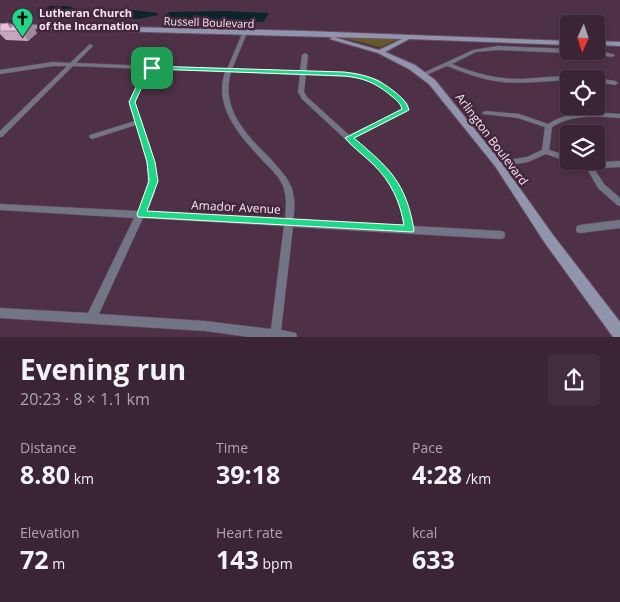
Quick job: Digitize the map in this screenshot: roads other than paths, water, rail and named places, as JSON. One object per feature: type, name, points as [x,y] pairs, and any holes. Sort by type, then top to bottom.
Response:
[{"type":"main road","name":"Russell Boulevard","points":[[0,26],[560,42]]},
{"type":"main road","name":"Arlington Boulevard","points":[[292,34],[342,40],[380,52],[424,74],[443,94],[498,164],[549,239],[620,334]]},
{"type":"main road","name":"Russell Boulevard","points":[[380,52],[397,42],[415,37]]},
{"type":"main road","points":[[605,43],[620,44]]},
{"type":"street","points":[[245,33],[230,70],[225,92],[229,110],[239,127],[286,183],[291,199],[290,222],[275,336]]},
{"type":"street","points":[[0,135],[90,46]]},
{"type":"street","points":[[91,319],[141,214],[153,181],[151,162],[137,123],[132,102],[139,87],[165,49]]},
{"type":"street","points":[[424,74],[448,64],[468,52],[490,49],[560,51]]},
{"type":"street","points":[[605,54],[612,55]]},
{"type":"street","points":[[305,55],[300,92],[304,98],[376,162],[393,180],[405,206],[409,230]]},
{"type":"street","points":[[448,64],[476,75],[506,81],[560,78]]},
{"type":"street","points":[[0,72],[36,66],[71,65],[355,75],[371,78],[403,102],[406,108],[402,112],[348,138]]},
{"type":"street","points":[[605,81],[615,83]]},
{"type":"street","points":[[485,113],[513,115],[549,126],[561,119],[576,115],[620,116]]},
{"type":"street","points":[[92,137],[137,123]]},
{"type":"street","points":[[498,164],[527,161],[537,157],[545,151],[549,126]]},
{"type":"street","points":[[545,151],[560,156]]},
{"type":"street","points":[[605,164],[620,164]]},
{"type":"street","points":[[592,170],[601,186],[620,203]]},
{"type":"street","name":"Amador Avenue","points":[[0,207],[502,235]]},
{"type":"street","points":[[580,229],[620,224]]},
{"type":"street","points":[[0,313],[205,326],[292,337]]},
{"type":"water","points":[[50,6],[67,6],[84,11],[134,10],[157,13],[158,15],[139,19],[67,16],[63,13],[43,11]]},
{"type":"water","points":[[224,11],[269,13],[262,22],[161,17],[170,12]]},
{"type":"place","name":"Lutheran Church of the Incarnation","points":[[23,37]]}]
